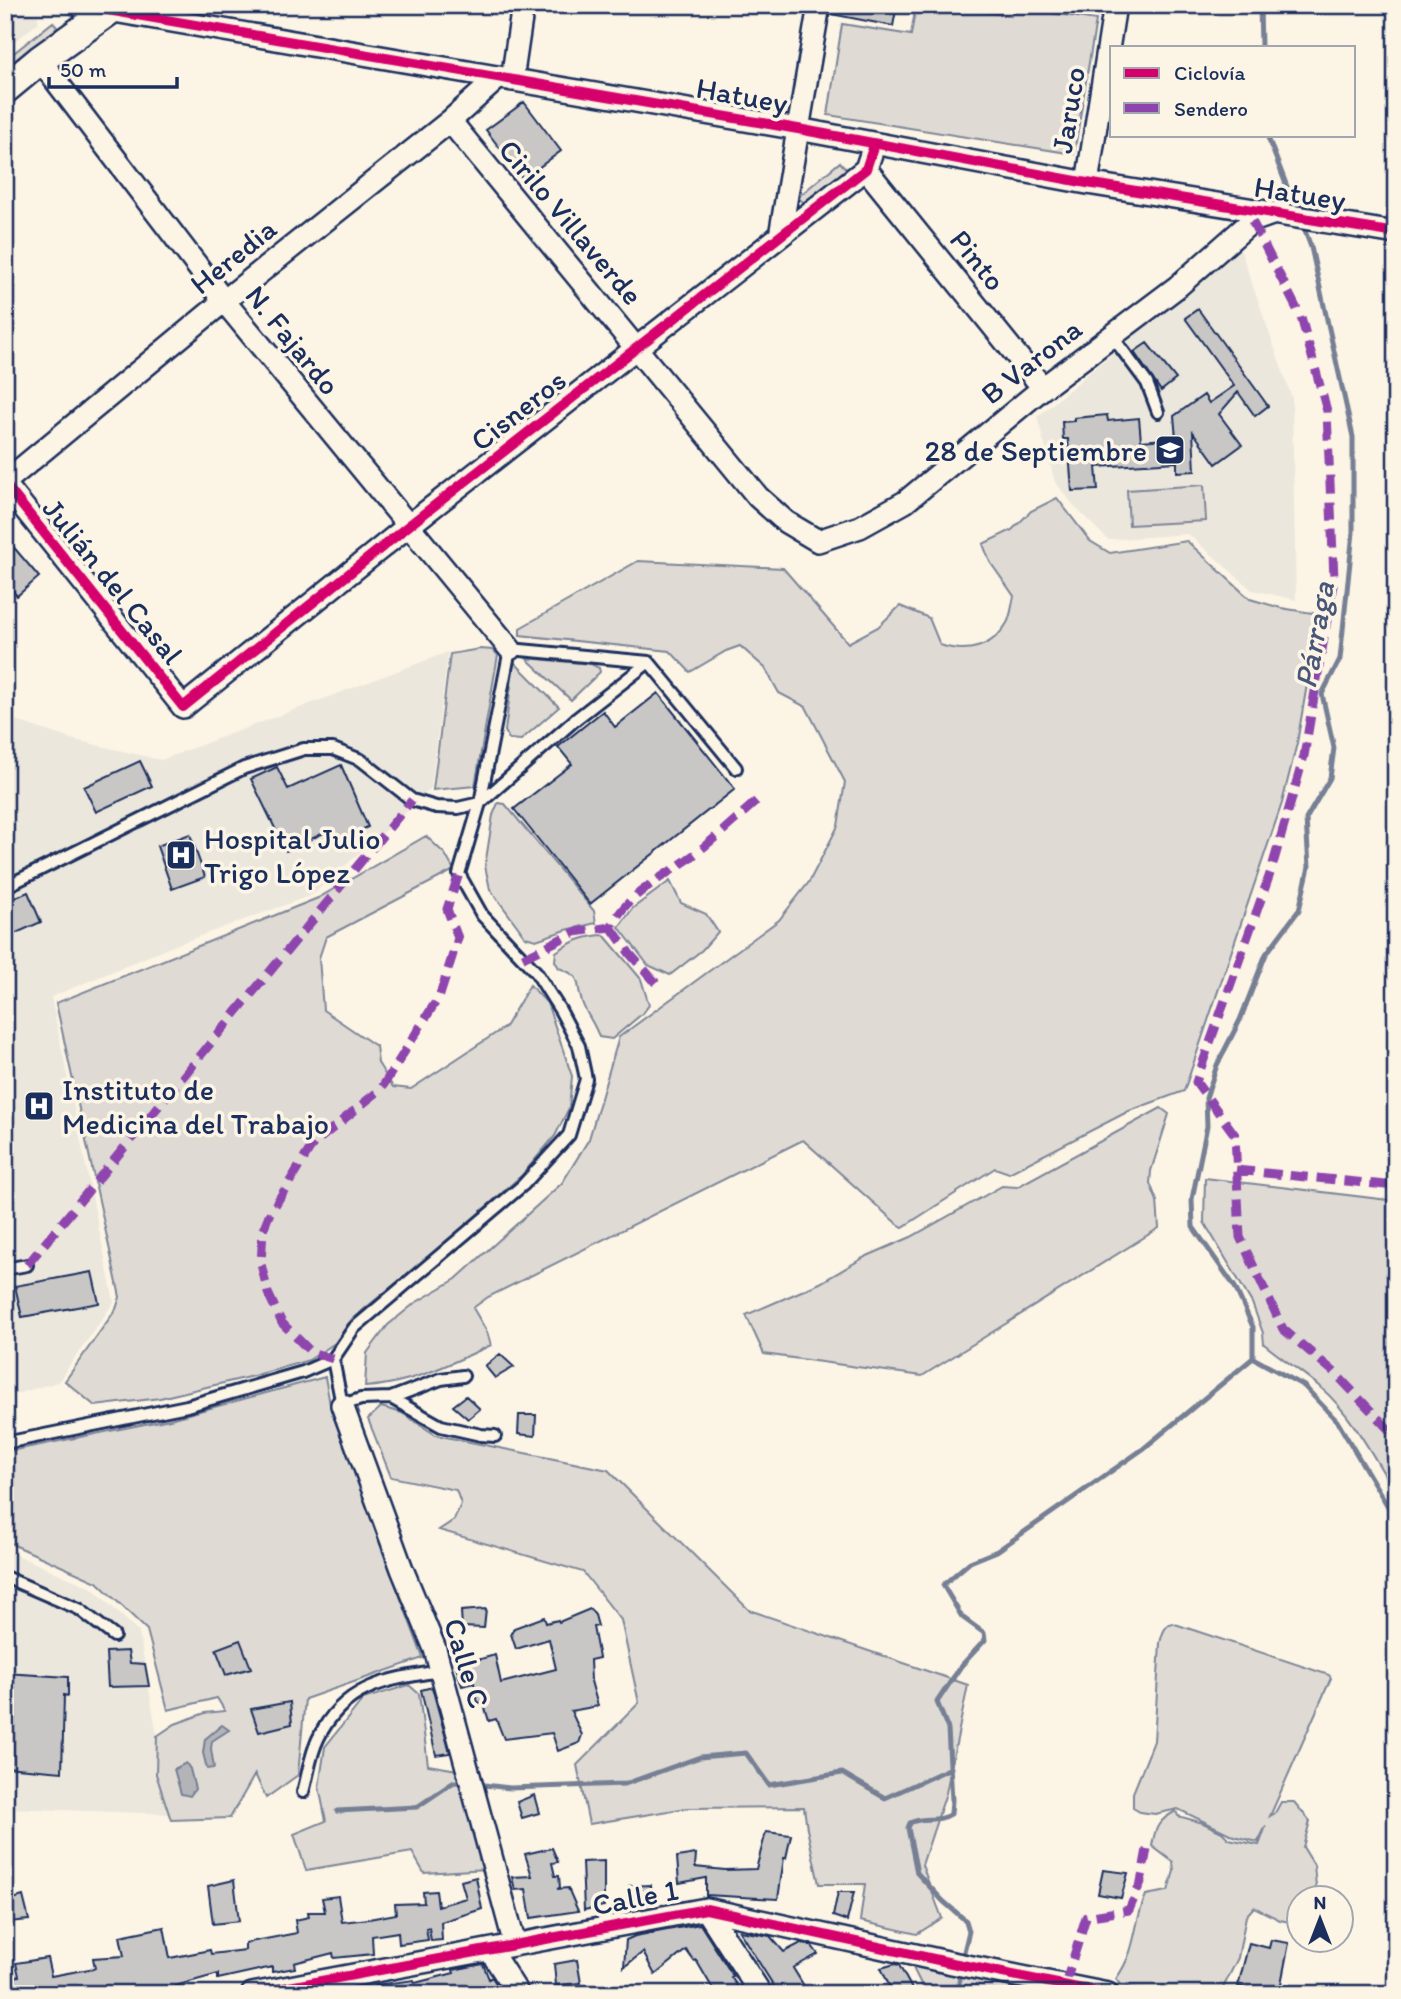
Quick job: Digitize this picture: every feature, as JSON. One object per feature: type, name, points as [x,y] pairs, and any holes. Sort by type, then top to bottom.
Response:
[{"type":"street","name":"Hatuey","points":[[79,5],[114,8],[1087,183],[1396,233]]},
{"type":"street","points":[[505,78],[523,5]]},
{"type":"street","points":[[780,236],[820,5]]},
{"type":"street","name":"Jaruco","points":[[1087,183],[1115,5]]},
{"type":"street","points":[[5,89],[40,60],[114,8]]},
{"type":"street","name":"N. Fajardo","points":[[40,60],[224,301],[407,527],[510,649]]},
{"type":"street","name":"Heredia","points":[[5,483],[224,301],[505,78]]},
{"type":"street","name":"Cirilo Villaverde","points":[[450,121],[758,497],[786,522],[818,541]]},
{"type":"street","points":[[866,169],[874,145]]},
{"type":"street","name":"Cisneros","points":[[183,707],[407,527],[866,169]]},
{"type":"street","name":"Pinto","points":[[866,169],[1043,388]]},
{"type":"street","name":"B Varona","points":[[818,541],[860,527],[905,502],[1043,388],[1177,287],[1252,221],[1272,214]]},
{"type":"street","name":"Julián del Casal","points":[[5,483],[183,707]]},
{"type":"street","name":"Calle C","points":[[342,1405],[402,1569],[435,1648],[516,1945]]},
{"type":"street","points":[[705,1909],[761,1994]]},
{"type":"street","name":"Calle 1","points":[[267,1992],[705,1909],[1108,1994]]},
{"type":"street","points":[[490,1950],[517,1994]]},
{"type":"lane","points":[[1112,336],[1147,383],[1158,412]]},
{"type":"lane","points":[[5,1443],[187,1406],[260,1386],[333,1359],[354,1328],[523,1185],[569,1135],[586,1079],[579,1046],[536,972],[482,915],[459,874],[480,803],[510,649],[649,662],[736,768]]},
{"type":"lane","points":[[5,887],[244,768],[304,748],[333,749],[361,760],[412,800],[436,807],[458,808],[480,803],[576,719],[649,662]]},
{"type":"lane","points":[[5,1269],[27,1265]]},
{"type":"lane","points":[[333,1359],[342,1405],[360,1399],[391,1398],[441,1379],[463,1376]]},
{"type":"lane","points":[[391,1398],[441,1426],[495,1436]]},
{"type":"lane","points":[[5,1577],[79,1609],[114,1636]]},
{"type":"lane","points":[[303,1792],[317,1740],[333,1715],[355,1694],[384,1680],[441,1671]]},
{"type":"shaded area","points":[[916,5],[939,5],[1011,16],[1013,7],[1096,20],[1074,154],[828,115],[842,24],[911,35]]},
{"type":"shaded area","points":[[5,10],[38,15],[38,23],[5,49]]},
{"type":"shaded area","points":[[53,22],[60,31],[5,74],[5,60]]},
{"type":"shaded area","points":[[840,162],[848,171],[806,206],[798,197]]},
{"type":"shaded area","name":"28 de Septiembre","points":[[1239,246],[1292,398],[1296,600],[1252,590],[1188,534],[1108,540],[1055,482],[1037,417]]},
{"type":"shaded area","points":[[1204,485],[1206,521],[1129,525],[1127,490]]},
{"type":"shaded area","points":[[1057,498],[1090,541],[1110,553],[1187,541],[1250,599],[1281,608],[1319,614],[1297,743],[1282,803],[1184,1091],[1129,1111],[1009,1173],[995,1168],[903,1227],[803,1140],[488,1297],[473,1308],[491,1345],[414,1377],[365,1387],[367,1353],[388,1325],[415,1303],[456,1279],[562,1183],[589,1139],[619,1037],[779,920],[809,882],[838,826],[845,782],[806,707],[779,693],[765,668],[740,646],[690,672],[670,651],[520,635],[520,628],[638,561],[783,568],[848,643],[878,627],[900,606],[929,618],[940,645],[960,649],[978,647],[994,638],[1007,623],[1014,596],[990,562],[983,544],[1012,530],[1031,511]]},
{"type":"shaded area","points":[[480,649],[493,650],[498,655],[475,786],[433,790],[450,654]]},
{"type":"shaded area","name":"Hospital Julio Trigo López","points":[[448,652],[431,788],[312,895],[178,944],[51,997],[114,1302],[58,1382],[5,1397],[5,717],[71,739],[161,760]]},
{"type":"shaded area","points":[[526,658],[591,664],[599,668],[600,672],[571,700]]},
{"type":"shaded area","points":[[514,662],[559,707],[521,740],[509,739],[505,731]]},
{"type":"shaded area","points":[[498,803],[505,804],[594,911],[596,923],[536,940],[525,937],[490,889],[485,866],[493,815]]},
{"type":"shaded area","points":[[426,836],[445,854],[454,870],[326,937],[319,958],[323,1010],[376,1046],[378,1063],[393,1087],[411,1089],[505,1027],[530,985],[547,1003],[572,1076],[569,1108],[555,1136],[522,1175],[449,1240],[352,1319],[335,1343],[309,1360],[160,1398],[95,1406],[65,1381],[116,1309],[120,1297],[56,1003],[318,898]]},
{"type":"shaded area","points":[[670,881],[681,903],[706,914],[718,932],[702,950],[670,975],[648,965],[619,927],[633,908]]},
{"type":"shaded area","points":[[604,935],[641,979],[649,1005],[612,1039],[599,1037],[584,1006],[575,977],[559,968],[555,961],[556,952],[568,945],[585,938]]},
{"type":"shaded area","points":[[1161,1108],[1169,1114],[1151,1171],[1150,1183],[1157,1201],[1159,1228],[922,1376],[764,1354],[746,1315],[820,1283],[865,1257],[911,1237],[1002,1186],[1017,1187]]},
{"type":"shaded area","points":[[1205,1178],[1396,1201],[1396,1494],[1362,1437],[1342,1410],[1313,1381],[1264,1344],[1263,1333],[1252,1303],[1204,1222]]},
{"type":"shaded area","points":[[325,1377],[331,1410],[423,1658],[305,1699],[298,1775],[266,1798],[255,1774],[230,1818],[171,1820],[156,1774],[157,1736],[175,1724],[205,1713],[225,1711],[217,1698],[168,1710],[147,1630],[97,1582],[5,1541],[5,1452],[170,1419]]},
{"type":"shaded area","points":[[381,1407],[402,1413],[436,1435],[608,1470],[749,1610],[968,1685],[946,1793],[922,1865],[942,1918],[917,1934],[860,1921],[865,1884],[819,1884],[804,1807],[687,1808],[589,1824],[577,1765],[639,1703],[621,1620],[583,1572],[439,1530],[454,1520],[461,1504],[456,1490],[391,1477],[368,1419]]},
{"type":"shaded area","points":[[5,1550],[92,1588],[139,1632],[171,1814],[5,1808]]},
{"type":"shaded area","points":[[1169,1624],[1329,1675],[1331,1678],[1270,1816],[1281,1802],[1294,1802],[1310,1821],[1303,1847],[1314,1865],[1316,1884],[1286,1884],[1286,1921],[1254,1907],[1246,1916],[1238,1958],[1220,1994],[1170,1994],[1121,1986],[1116,1979],[1128,1957],[1146,1895],[1168,1891],[1174,1871],[1173,1862],[1152,1846],[1156,1829],[1162,1821],[1176,1811],[1178,1816],[1203,1823],[1222,1832],[1229,1839],[1259,1845],[1266,1826],[1258,1842],[1234,1836],[1178,1809],[1155,1814],[1133,1808],[1133,1793],[1154,1741],[1160,1643]]},
{"type":"shaded area","points":[[409,1685],[419,1694],[428,1765],[457,1770],[486,1869],[424,1873],[412,1852],[306,1870],[294,1834],[326,1821],[319,1787],[325,1747],[363,1699]]},
{"type":"shaded area","points":[[222,1725],[229,1730],[212,1741],[214,1768],[207,1769],[203,1753],[205,1739]]},
{"type":"shaded area","points":[[186,1763],[195,1789],[190,1796],[181,1794],[174,1769]]},
{"type":"shaded area","points":[[911,1964],[1023,1990],[1022,1994],[926,1994]]},
{"type":"building","points":[[832,5],[897,5],[893,26],[831,14]]},
{"type":"building","points":[[524,102],[561,151],[523,179],[486,130]]},
{"type":"building","points":[[1198,309],[1268,406],[1255,416],[1238,392],[1219,414],[1242,445],[1216,464],[1193,432],[1195,471],[1177,472],[1177,462],[1096,467],[1098,490],[1072,491],[1068,439],[1063,439],[1062,422],[1074,421],[1074,418],[1107,415],[1108,421],[1139,418],[1141,441],[1176,438],[1174,416],[1204,395],[1209,403],[1234,386],[1185,318]]},
{"type":"building","points":[[1147,343],[1176,379],[1161,391],[1134,352]]},
{"type":"building","points":[[5,537],[39,577],[17,596],[5,581]]},
{"type":"building","points":[[658,693],[735,789],[590,904],[514,809],[572,764],[558,747],[603,711],[615,727]]},
{"type":"building","points":[[140,761],[152,786],[96,812],[84,787]]},
{"type":"building","points":[[341,765],[368,827],[335,841],[330,830],[286,851],[251,779],[277,767],[288,789]]},
{"type":"building","points":[[190,834],[205,877],[172,889],[157,846]]},
{"type":"building","points":[[28,892],[41,922],[5,938],[5,902]]},
{"type":"building","points":[[92,1272],[99,1303],[22,1317],[15,1286]]},
{"type":"building","points":[[500,1354],[514,1367],[495,1378],[485,1366]]},
{"type":"building","points":[[466,1396],[480,1409],[468,1419],[453,1406]]},
{"type":"building","points":[[519,1415],[536,1415],[535,1436],[518,1434]]},
{"type":"building","points":[[486,1609],[484,1628],[462,1627],[461,1611]]},
{"type":"building","points":[[590,1609],[598,1626],[593,1627],[599,1658],[590,1660],[591,1681],[598,1706],[571,1711],[582,1735],[579,1743],[558,1751],[552,1733],[504,1739],[496,1719],[489,1721],[483,1702],[478,1703],[474,1683],[462,1686],[456,1666],[495,1655],[501,1683],[556,1669],[549,1639],[516,1649],[511,1634],[514,1628],[544,1617],[546,1623],[559,1622]]},
{"type":"building","points":[[240,1640],[251,1668],[226,1675],[216,1649]]},
{"type":"building","points":[[128,1651],[130,1663],[145,1664],[149,1686],[108,1687],[106,1652]]},
{"type":"building","points":[[5,1673],[68,1677],[68,1696],[64,1695],[62,1772],[5,1767]]},
{"type":"building","points":[[432,1687],[450,1753],[436,1755],[421,1690]]},
{"type":"building","points":[[290,1702],[292,1724],[259,1732],[251,1709]]},
{"type":"building","points":[[534,1795],[539,1813],[522,1818],[517,1802]]},
{"type":"building","points":[[766,1832],[791,1835],[784,1858],[778,1899],[706,1895],[706,1878],[679,1883],[677,1857],[696,1854],[695,1867],[756,1869]]},
{"type":"building","points":[[552,1848],[558,1862],[552,1863],[555,1876],[559,1876],[560,1888],[557,1889],[568,1888],[578,1911],[531,1918],[526,1889],[515,1890],[512,1877],[532,1876],[525,1854]]},
{"type":"building","points":[[604,1861],[604,1906],[584,1910],[582,1862]]},
{"type":"building","points":[[1103,1870],[1128,1873],[1121,1898],[1098,1894]]},
{"type":"building","points":[[476,1877],[482,1909],[441,1922],[442,1940],[431,1941],[429,1928],[426,1928],[428,1940],[399,1944],[398,1932],[372,1936],[373,1954],[334,1958],[333,1953],[294,1963],[295,1968],[272,1972],[272,1967],[218,1979],[218,1974],[175,1986],[176,1991],[159,1994],[5,1994],[5,1979],[19,1976],[16,1963],[47,1958],[51,1976],[95,1968],[93,1958],[124,1956],[120,1936],[164,1927],[170,1958],[210,1950],[211,1954],[245,1950],[245,1943],[297,1933],[295,1920],[309,1917],[308,1912],[325,1912],[322,1898],[338,1896],[342,1922],[369,1919],[396,1914],[395,1904],[424,1903],[423,1892],[436,1891],[438,1906],[466,1898],[461,1881]]},
{"type":"building","points":[[234,1880],[239,1921],[213,1924],[208,1886]]},
{"type":"building","points":[[651,1885],[652,1899],[628,1899],[629,1886]]},
{"type":"building","points":[[838,1892],[854,1892],[847,1921],[833,1916]]},
{"type":"building","points":[[23,1896],[29,1920],[8,1922],[6,1901]]},
{"type":"building","points":[[700,1924],[743,1994],[716,1994],[696,1960],[694,1961],[686,1950],[655,1975],[643,1952],[624,1967],[626,1940]]},
{"type":"building","points":[[739,1931],[770,1936],[784,1952],[801,1943],[812,1946],[818,1954],[793,1968],[809,1994],[779,1994]]},
{"type":"building","points":[[1271,1940],[1286,1942],[1287,1954],[1279,1994],[1259,1994],[1260,1990],[1238,1986],[1249,1943],[1269,1948]]},
{"type":"building","points":[[577,1960],[581,1983],[556,1985],[554,1964]]},
{"type":"building","points":[[483,1964],[489,1979],[492,1977],[500,1990],[495,1994],[376,1994],[375,1985],[414,1980],[415,1983],[454,1973],[453,1970]]},
{"type":"building","points":[[899,1965],[912,1989],[904,1994],[893,1994],[881,1968]]},
{"type":"waterway","name":"Párraga","points":[[1260,5],[1261,46]]},
{"type":"waterway","name":"Párraga","points":[[1267,136],[1296,210]]},
{"type":"waterway","name":"Párraga","points":[[1253,1358],[1253,1327],[1235,1287],[1193,1227],[1192,1199],[1207,1126],[1206,1098],[1217,1065],[1240,1020],[1266,954],[1299,910],[1309,867],[1306,819],[1330,778],[1334,748],[1322,694],[1340,659],[1353,532],[1353,437],[1311,247],[1302,223]]},
{"type":"waterway","points":[[1253,1358],[1304,1386],[1337,1421],[1396,1520]]},
{"type":"waterway","points":[[962,1960],[969,1931],[966,1921],[917,1873],[908,1828],[910,1823],[915,1821],[951,1814],[948,1729],[937,1702],[961,1666],[985,1640],[984,1633],[962,1617],[943,1585],[970,1562],[997,1551],[1143,1449],[1253,1358]]},
{"type":"waterway","points":[[476,1784],[510,1788],[625,1784],[700,1757],[746,1753],[769,1785],[842,1773],[885,1798],[951,1768]]},
{"type":"waterway","points":[[337,1811],[417,1807],[454,1782],[466,1783]]},
{"type":"waterway","points":[[960,1970],[959,1986],[963,1994]]},
{"type":"marked path","points":[[1252,221],[1301,317],[1327,411],[1334,579],[1304,756],[1271,871],[1196,1082],[1235,1135],[1240,1237],[1283,1329],[1334,1372],[1396,1437]]},
{"type":"marked path","points":[[523,958],[575,932],[611,927],[626,905],[636,896],[700,850],[761,797]]},
{"type":"marked path","points":[[27,1265],[412,800]]},
{"type":"marked path","points":[[333,1359],[311,1352],[282,1323],[268,1293],[261,1264],[263,1230],[269,1215],[313,1144],[381,1089],[440,995],[458,938],[447,909],[459,874]]},
{"type":"marked path","points":[[611,927],[630,954],[658,985]]},
{"type":"marked path","points":[[1236,1170],[1396,1186]]},
{"type":"marked path","points":[[1065,1985],[1086,1917],[1129,1910],[1141,1882],[1147,1849]]},
{"type":"cycle path","points":[[79,5],[798,129],[1087,183],[1396,233]]},
{"type":"cycle path","points":[[5,484],[183,707],[407,527],[866,169],[874,145]]},
{"type":"cycle path","points":[[252,1994],[706,1909],[1108,1994]]},
{"type":"place","name":"28 de Septiembre","points":[[1170,450]]},
{"type":"place","name":"Hospital Julio Trigo López","points":[[181,855]]},
{"type":"place","name":"Instituto de Medicina del Trabajo","points":[[39,1106]]}]
